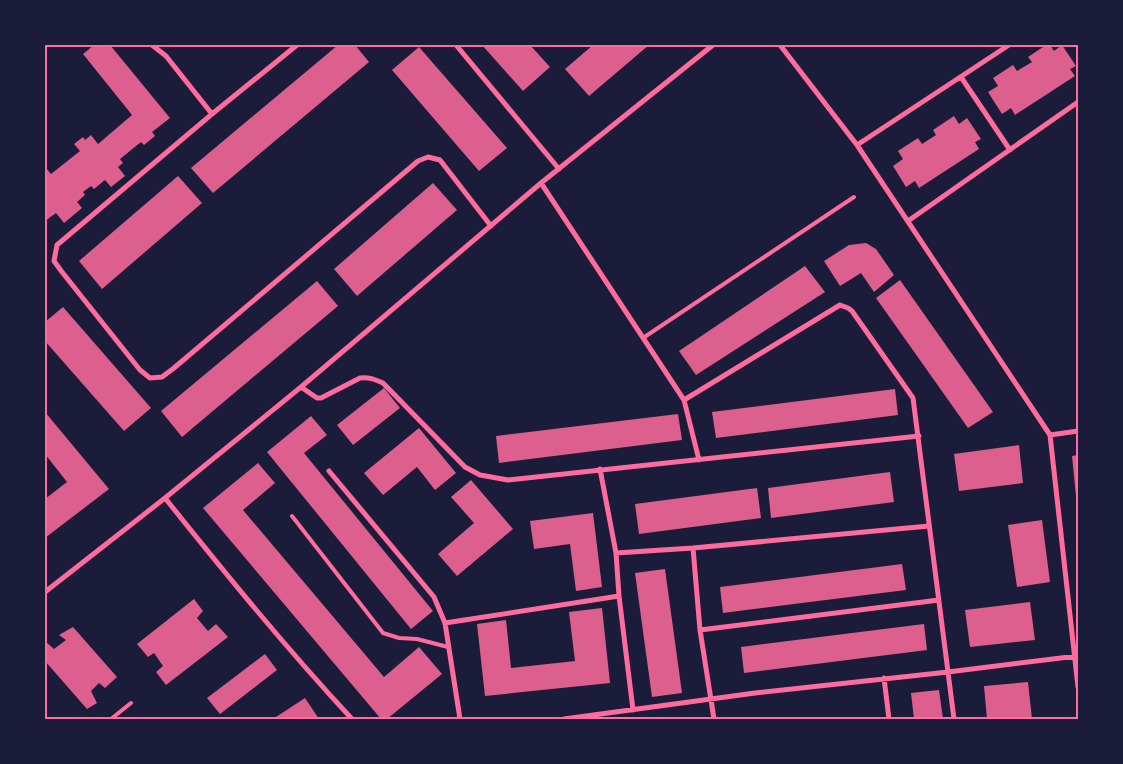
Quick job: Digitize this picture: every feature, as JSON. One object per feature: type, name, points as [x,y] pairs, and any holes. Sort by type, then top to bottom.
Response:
[{"type":"street","points":[[152,45],[166,56],[212,114]]},
{"type":"street","points":[[297,45],[57,245],[54,261],[140,370],[150,378],[162,377],[174,368],[418,161],[428,158],[440,160],[491,226]]},
{"type":"street","points":[[456,45],[559,169]]},
{"type":"street","points":[[45,592],[165,498],[301,387],[541,183],[713,45]]},
{"type":"street","points":[[780,45],[857,145],[1050,435],[1077,656],[1078,687]]},
{"type":"street","points":[[857,145],[961,77],[1000,47],[1009,45]]},
{"type":"street","points":[[961,77],[1010,150]]},
{"type":"street","points":[[908,221],[1078,102]]},
{"type":"street","points":[[541,183],[684,400],[699,460]]},
{"type":"street","points":[[684,400],[840,305],[852,311],[913,398],[954,719]]},
{"type":"street","points":[[301,387],[318,398],[360,378],[367,377],[382,383],[465,467],[480,475],[508,480],[919,436]]},
{"type":"street","points":[[1050,435],[1078,432]]},
{"type":"street","points":[[600,470],[616,553],[618,596],[633,710]]},
{"type":"street","points":[[329,471],[434,597],[445,623],[460,719]]},
{"type":"street","points":[[165,498],[305,667],[352,719]]},
{"type":"street","points":[[616,553],[693,548],[929,526]]},
{"type":"street","points":[[693,548],[700,630],[714,719]]},
{"type":"street","points":[[445,623],[618,596]]},
{"type":"street","points":[[700,630],[939,600]]},
{"type":"street","points":[[564,719],[884,678],[1077,656]]},
{"type":"street","points":[[884,678],[889,719]]},
{"type":"lane","points":[[643,338],[854,197]]},
{"type":"lane","points":[[292,516],[383,633],[399,638],[417,639],[448,647]]},
{"type":"lane","points":[[111,719],[131,703]]},
{"type":"building","points":[[94,45],[110,45],[170,118],[152,132],[155,136],[144,145],[141,142],[120,159],[123,163],[118,167],[125,176],[111,187],[105,180],[94,189],[91,186],[83,192],[85,195],[77,202],[82,208],[64,223],[56,213],[45,221],[45,167],[51,174],[80,151],[74,144],[83,137],[85,140],[91,135],[98,144],[132,115],[83,54]]},
{"type":"building","points":[[338,45],[355,45],[369,62],[213,193],[191,168]]},
{"type":"building","points":[[482,45],[530,45],[550,67],[523,91]]},
{"type":"building","points":[[593,45],[649,45],[589,96],[565,69]]},
{"type":"building","points":[[1046,45],[1050,45],[1054,51],[1062,45],[1076,66],[1070,69],[1075,76],[1015,115],[1011,108],[1002,114],[988,92],[998,86],[993,78],[1013,65],[1017,71],[1032,62],[1028,57]]},
{"type":"building","points":[[419,47],[507,148],[479,171],[392,70]]},
{"type":"building","points":[[954,116],[959,124],[967,118],[981,139],[975,142],[979,149],[919,188],[915,181],[906,187],[893,166],[903,159],[898,151],[918,138],[922,144],[936,135],[933,130]]},
{"type":"building","points":[[178,176],[202,203],[102,289],[79,261]]},
{"type":"building","points":[[433,183],[457,210],[357,296],[334,269]]},
{"type":"building","points":[[866,243],[876,249],[894,275],[874,292],[861,273],[840,286],[824,261],[849,245]]},
{"type":"building","points":[[805,266],[825,292],[696,375],[679,351]]},
{"type":"building","points":[[900,280],[993,412],[968,428],[876,298]]},
{"type":"building","points":[[317,281],[338,306],[182,437],[161,411]]},
{"type":"building","points":[[63,307],[151,408],[124,431],[45,341],[45,322]]},
{"type":"building","points":[[384,388],[400,408],[353,445],[337,425]]},
{"type":"building","points":[[895,389],[898,415],[716,438],[712,412]]},
{"type":"building","points":[[45,412],[109,489],[45,538],[45,499],[67,482],[45,454]]},
{"type":"building","points":[[678,414],[682,440],[499,463],[496,436]]},
{"type":"building","points":[[311,416],[327,435],[304,453],[433,611],[411,629],[267,452]]},
{"type":"building","points":[[419,428],[456,473],[435,490],[417,467],[383,495],[364,473]]},
{"type":"building","points":[[1019,445],[1023,483],[959,491],[954,454]]},
{"type":"building","points":[[1078,455],[1078,506],[1077,506],[1072,456]]},
{"type":"building","points":[[258,463],[275,483],[243,510],[384,677],[419,647],[442,674],[387,719],[381,719],[203,508]]},
{"type":"building","points":[[890,472],[894,502],[771,518],[768,488]]},
{"type":"building","points":[[471,480],[513,529],[457,576],[438,554],[474,523],[451,497]]},
{"type":"building","points":[[757,488],[761,518],[639,534],[635,504]]},
{"type":"building","points":[[593,513],[602,587],[576,591],[570,544],[534,549],[530,521]]},
{"type":"building","points":[[1042,520],[1050,582],[1017,587],[1008,525]]},
{"type":"building","points":[[902,564],[906,590],[723,613],[720,587]]},
{"type":"building","points":[[665,569],[682,693],[652,697],[635,573]]},
{"type":"building","points":[[194,599],[203,611],[197,618],[208,631],[216,624],[228,637],[166,685],[156,672],[163,666],[154,653],[148,657],[137,644]]},
{"type":"building","points":[[1030,602],[1035,640],[970,647],[965,610]]},
{"type":"building","points":[[602,608],[610,683],[485,696],[477,624],[506,620],[511,668],[575,661],[569,612]]},
{"type":"building","points":[[924,624],[927,650],[744,673],[741,647]]},
{"type":"building","points":[[73,627],[117,677],[105,688],[99,683],[91,691],[97,703],[87,709],[45,661],[45,641],[54,649],[66,640],[59,635]]},
{"type":"building","points":[[265,654],[277,670],[220,714],[207,698]]},
{"type":"building","points":[[1028,682],[1032,719],[987,719],[984,686]]},
{"type":"building","points":[[939,690],[943,719],[914,719],[911,693]]},
{"type":"building","points":[[305,698],[319,719],[273,719]]}]
